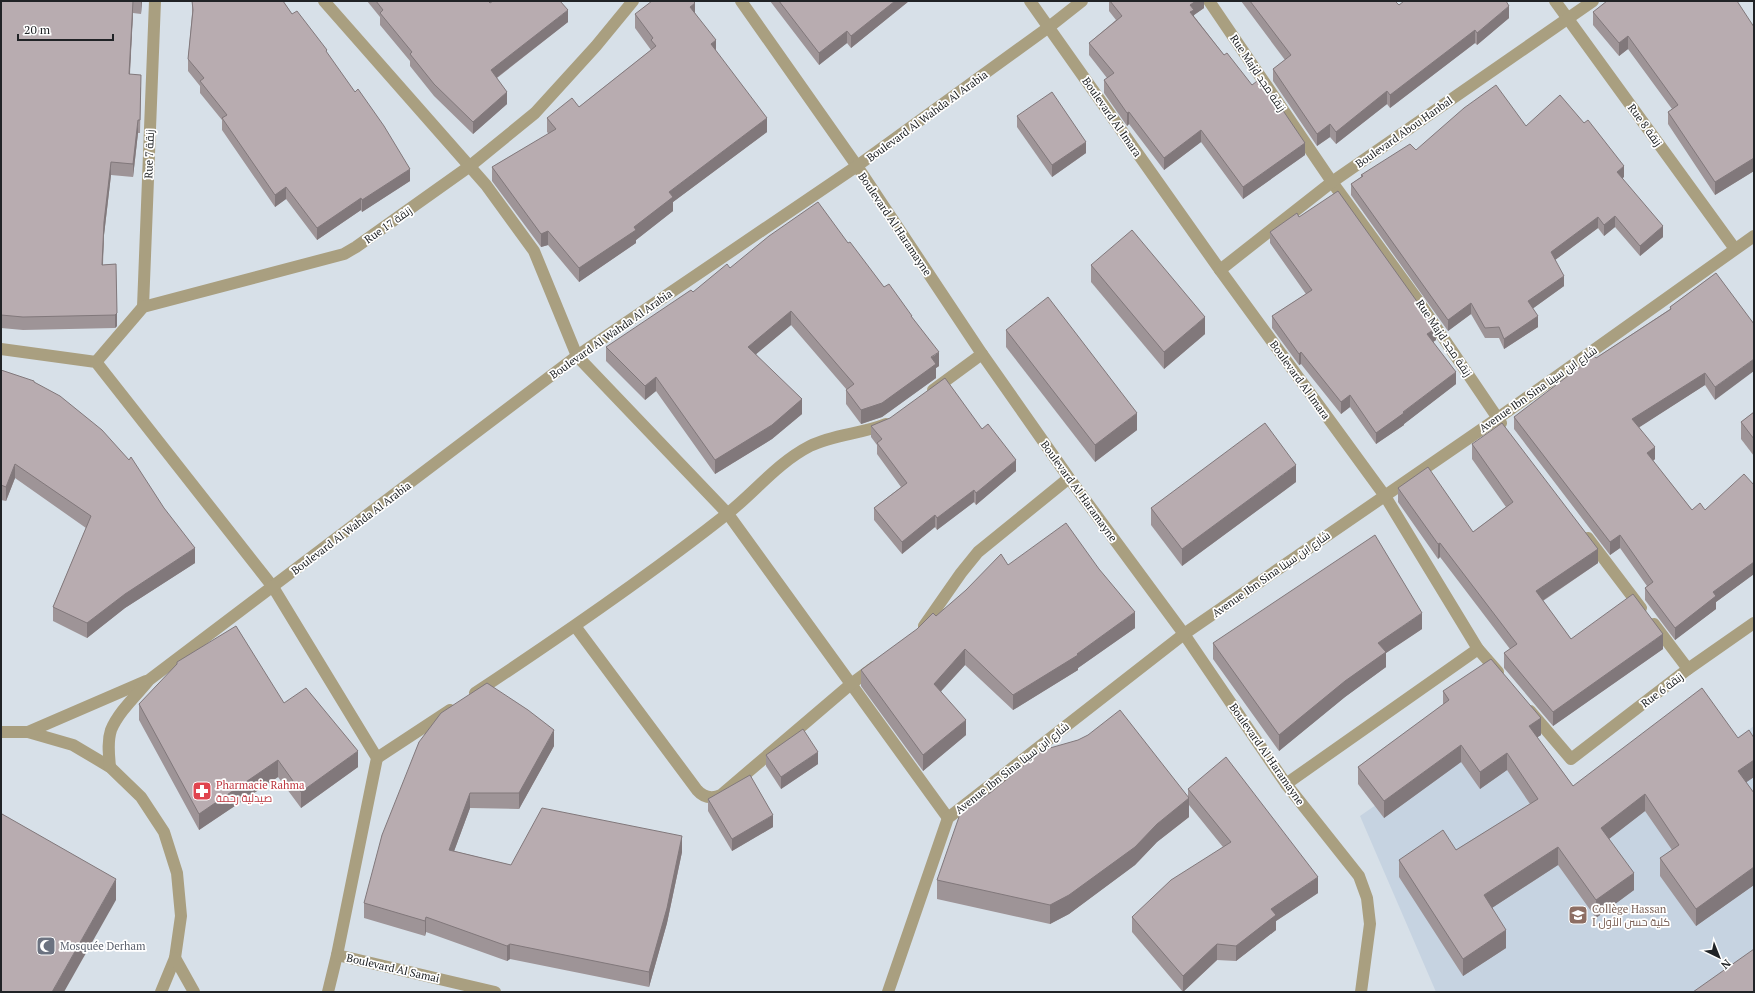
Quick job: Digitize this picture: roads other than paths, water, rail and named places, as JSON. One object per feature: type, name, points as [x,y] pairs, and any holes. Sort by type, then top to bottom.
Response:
[{"type":"street","name":"Rue 7 زنقة","points":[[142,307],[155,1]]},
{"type":"street","points":[[324,1],[486,185],[534,251],[577,356],[728,514],[948,818]]},
{"type":"street","name":"Rue 17 زنقة","points":[[142,307],[344,254],[362,243],[470,166],[535,112],[596,46],[633,1]]},
{"type":"street","name":"Boulevard Al Haramayne","points":[[741,1],[857,166],[982,354],[1069,478],[1184,634],[1286,784],[1359,876],[1367,898],[1370,924],[1361,992]]},
{"type":"street","name":"Boulevard Al Imara","points":[[1030,1],[1220,270],[1385,496],[1478,648],[1504,679]]},
{"type":"street","name":"Boulevard Al Wahda Al Arabia","points":[[28,732],[149,680],[577,356],[857,166],[1049,27],[1082,1]]},
{"type":"street","name":"Rue Majd زنقة مجد","points":[[1208,1],[1332,182],[1417,299],[1508,433]]},
{"type":"street","name":"Rue 8 زنقة","points":[[1555,1],[1735,249]]},
{"type":"street","name":"Boulevard Abou Hanbal","points":[[1220,270],[1332,182],[1593,1]]},
{"type":"street","name":"Avenue Ibn Sina شارع ابن سينا","points":[[888,992],[948,818],[1184,634],[1498,418],[1754,236]]},
{"type":"street","points":[[96,362],[142,307]]},
{"type":"street","points":[[1,349],[96,362],[273,587],[377,758],[337,955],[328,992]]},
{"type":"street","points":[[922,398],[982,354]]},
{"type":"street","points":[[377,758],[575,626],[728,514],[779,466],[811,445],[841,436],[870,430],[886,424],[898,416]]},
{"type":"street","points":[[916,634],[934,613],[961,573],[978,552],[1069,478]]},
{"type":"street","points":[[1579,526],[1688,669]]},
{"type":"street","name":"Rue 6 زنقة","points":[[1524,704],[1571,758],[1688,669],[1754,623]]},
{"type":"street","points":[[575,626],[697,790],[705,796],[711,797],[722,795],[851,684],[882,661]]},
{"type":"street","points":[[1286,784],[1478,648]]},
{"type":"street","name":"Boulevard Al Wahda Al Arabia","points":[[110,767],[108,752],[111,730],[123,712],[149,680]]},
{"type":"street","points":[[1,732],[28,732],[73,745],[110,767],[141,796],[164,832],[177,873],[181,916],[175,958],[161,992]]},
{"type":"street","name":"Boulevard Al Samai","points":[[337,955],[495,992]]},
{"type":"street","points":[[175,958],[194,992]]},
{"type":"place","name":"Pharmacie Rahma صيدلية رحمة","points":[[202,791]]},
{"type":"place","name":"Collège Hassan I كلية حسن الأول","points":[[1578,915]]},
{"type":"place","name":"Mosquée Derham","points":[[46,946]]}]
